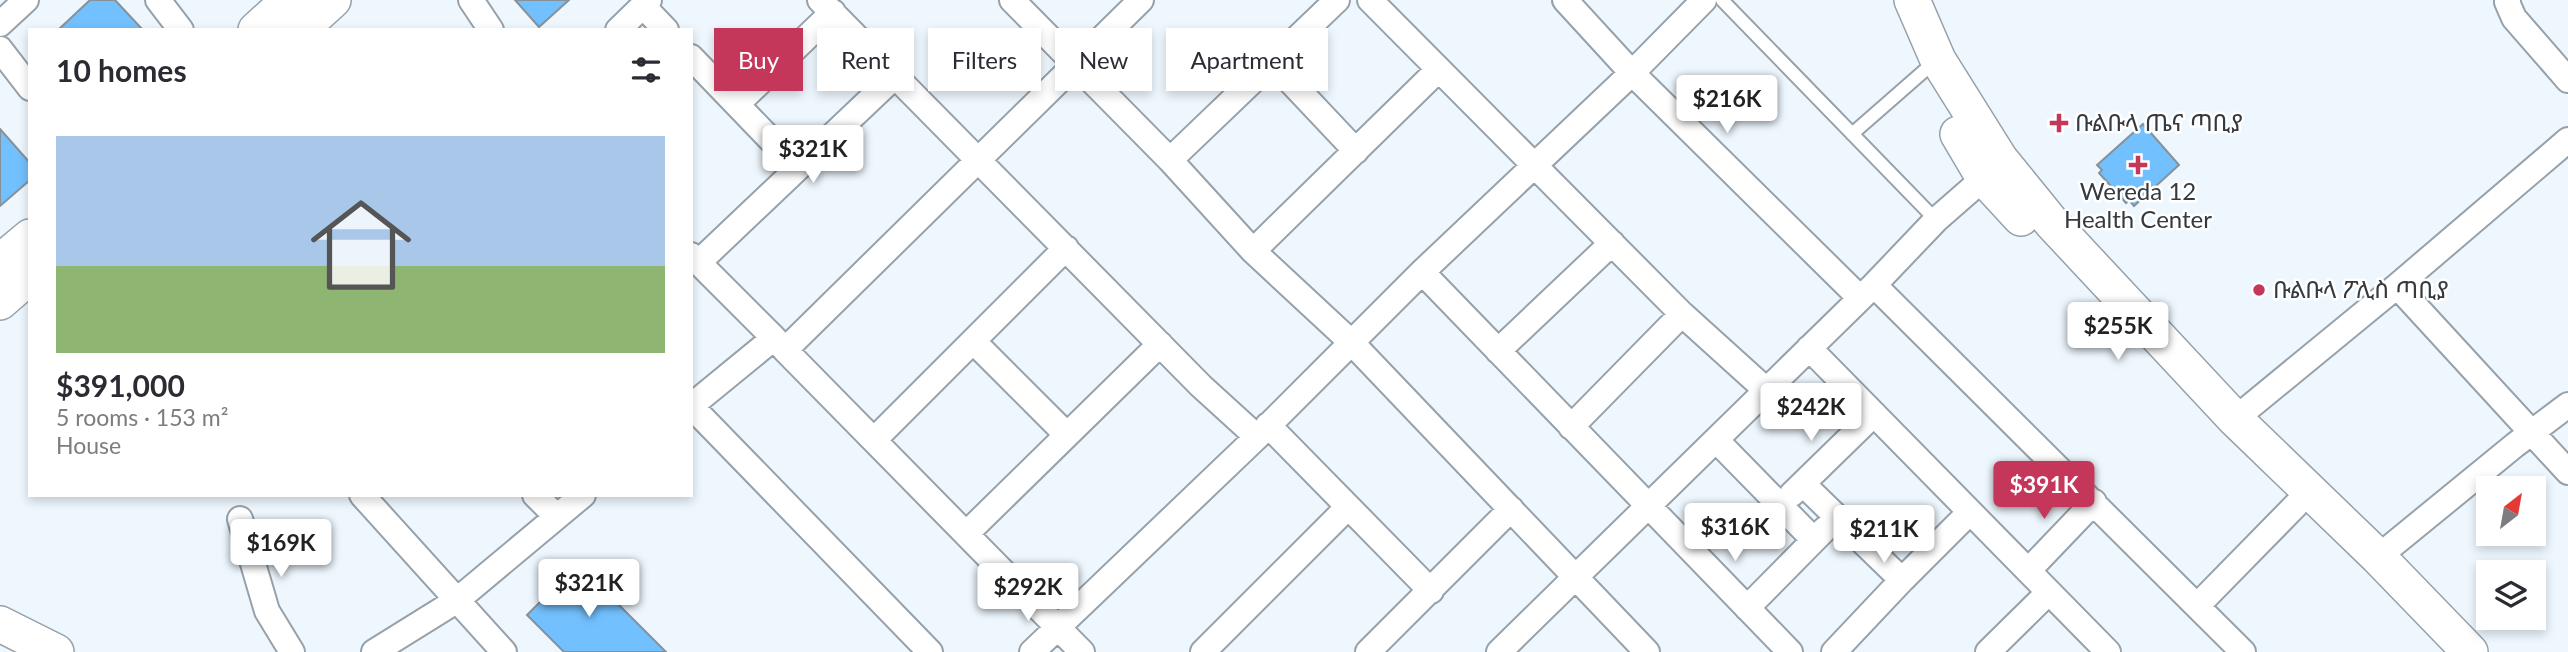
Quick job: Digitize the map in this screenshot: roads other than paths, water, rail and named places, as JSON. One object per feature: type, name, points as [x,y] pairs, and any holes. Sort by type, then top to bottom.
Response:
[{"type":"street","points":[[0,24],[26,0]]},
{"type":"street","points":[[158,0],[179,28]]},
{"type":"street","points":[[258,28],[289,0]]},
{"type":"street","points":[[302,28],[333,0]]},
{"type":"street","points":[[471,0],[490,28]]},
{"type":"street","points":[[1012,0],[1055,44]]},
{"type":"street","points":[[1113,28],[1141,0]]},
{"type":"street","points":[[1308,28],[1337,0]]},
{"type":"street","points":[[1370,0],[1682,314],[1766,390]]},
{"type":"street","points":[[1565,0],[1632,73],[2094,502],[2243,652]]},
{"type":"street","points":[[1031,652],[1263,431],[1422,272],[1632,73],[1704,0]]},
{"type":"street","points":[[1890,0],[1944,112],[1984,178],[2220,431],[2444,652]]},
{"type":"street","points":[[1912,0],[1938,60],[2000,159],[2077,252],[2235,419],[2378,557],[2470,652]]},
{"type":"street","points":[[2508,0],[2514,18],[2568,80]]},
{"type":"street","points":[[620,28],[646,3],[665,28]]},
{"type":"street","points":[[737,104],[827,6],[848,28]]},
{"type":"street","points":[[0,49],[28,85]]},
{"type":"street","points":[[693,59],[798,168]]},
{"type":"street","points":[[1253,251],[1438,70]]},
{"type":"street","points":[[693,405],[779,344],[979,162],[1055,86]]},
{"type":"street","points":[[879,91],[798,168],[695,258],[1082,652]]},
{"type":"street","points":[[910,91],[1160,344],[1348,507],[1430,591]]},
{"type":"street","points":[[1102,91],[1170,160],[1253,251],[1352,342],[1645,651]]},
{"type":"street","points":[[1170,160],[1243,91]]},
{"type":"street","points":[[1300,91],[1356,151]]},
{"type":"street","points":[[2235,419],[2568,140]]},
{"type":"street","points":[[1499,652],[1867,292],[1936,220],[1984,178]]},
{"type":"street","points":[[0,262],[28,239]]},
{"type":"street","points":[[1498,351],[1612,243]]},
{"type":"street","points":[[874,440],[1066,248]]},
{"type":"street","points":[[1422,272],[1790,652]]},
{"type":"street","points":[[0,302],[28,278]]},
{"type":"street","points":[[2397,286],[2568,472]]},
{"type":"street","points":[[1571,427],[1682,314]]},
{"type":"street","points":[[973,341],[1067,435]]},
{"type":"street","points":[[966,534],[1160,344]]},
{"type":"street","points":[[1809,348],[2108,652]]},
{"type":"street","points":[[2378,557],[2568,405]]},
{"type":"street","points":[[693,408],[930,652]]},
{"type":"street","points":[[1780,505],[1874,414]]},
{"type":"street","points":[[1716,440],[1814,540]]},
{"type":"street","points":[[1803,484],[1902,580]]},
{"type":"street","points":[[364,497],[504,652]]},
{"type":"street","points":[[537,497],[556,516]]},
{"type":"street","points":[[374,652],[456,601],[580,497]]},
{"type":"street","points":[[2028,571],[2094,502]]},
{"type":"street","points":[[2197,606],[2296,505]]},
{"type":"street","points":[[1203,652],[1348,507]]},
{"type":"street","points":[[1371,651],[1511,509]]},
{"type":"street","points":[[1834,652],[1970,512]]},
{"type":"street","points":[[1747,608],[1837,516]]},
{"type":"street","points":[[240,519],[267,611],[292,652]]},
{"type":"street","points":[[1988,652],[2049,592]]},
{"type":"street","points":[[0,624],[56,652]]},
{"type":"lane","points":[[1722,0],[1936,220]]},
{"type":"lane","points":[[1853,134],[1924,71]]},
{"type":"place","name":"ቡልቡላ ጤና ጣቢያ","points":[[2059,123]]},
{"type":"place","name":"Wereda 12 Health Center","points":[[2138,165]]},
{"type":"place","name":"ቡልቡላ ፖሊስ ጣቢያ","points":[[2259,290]]}]
